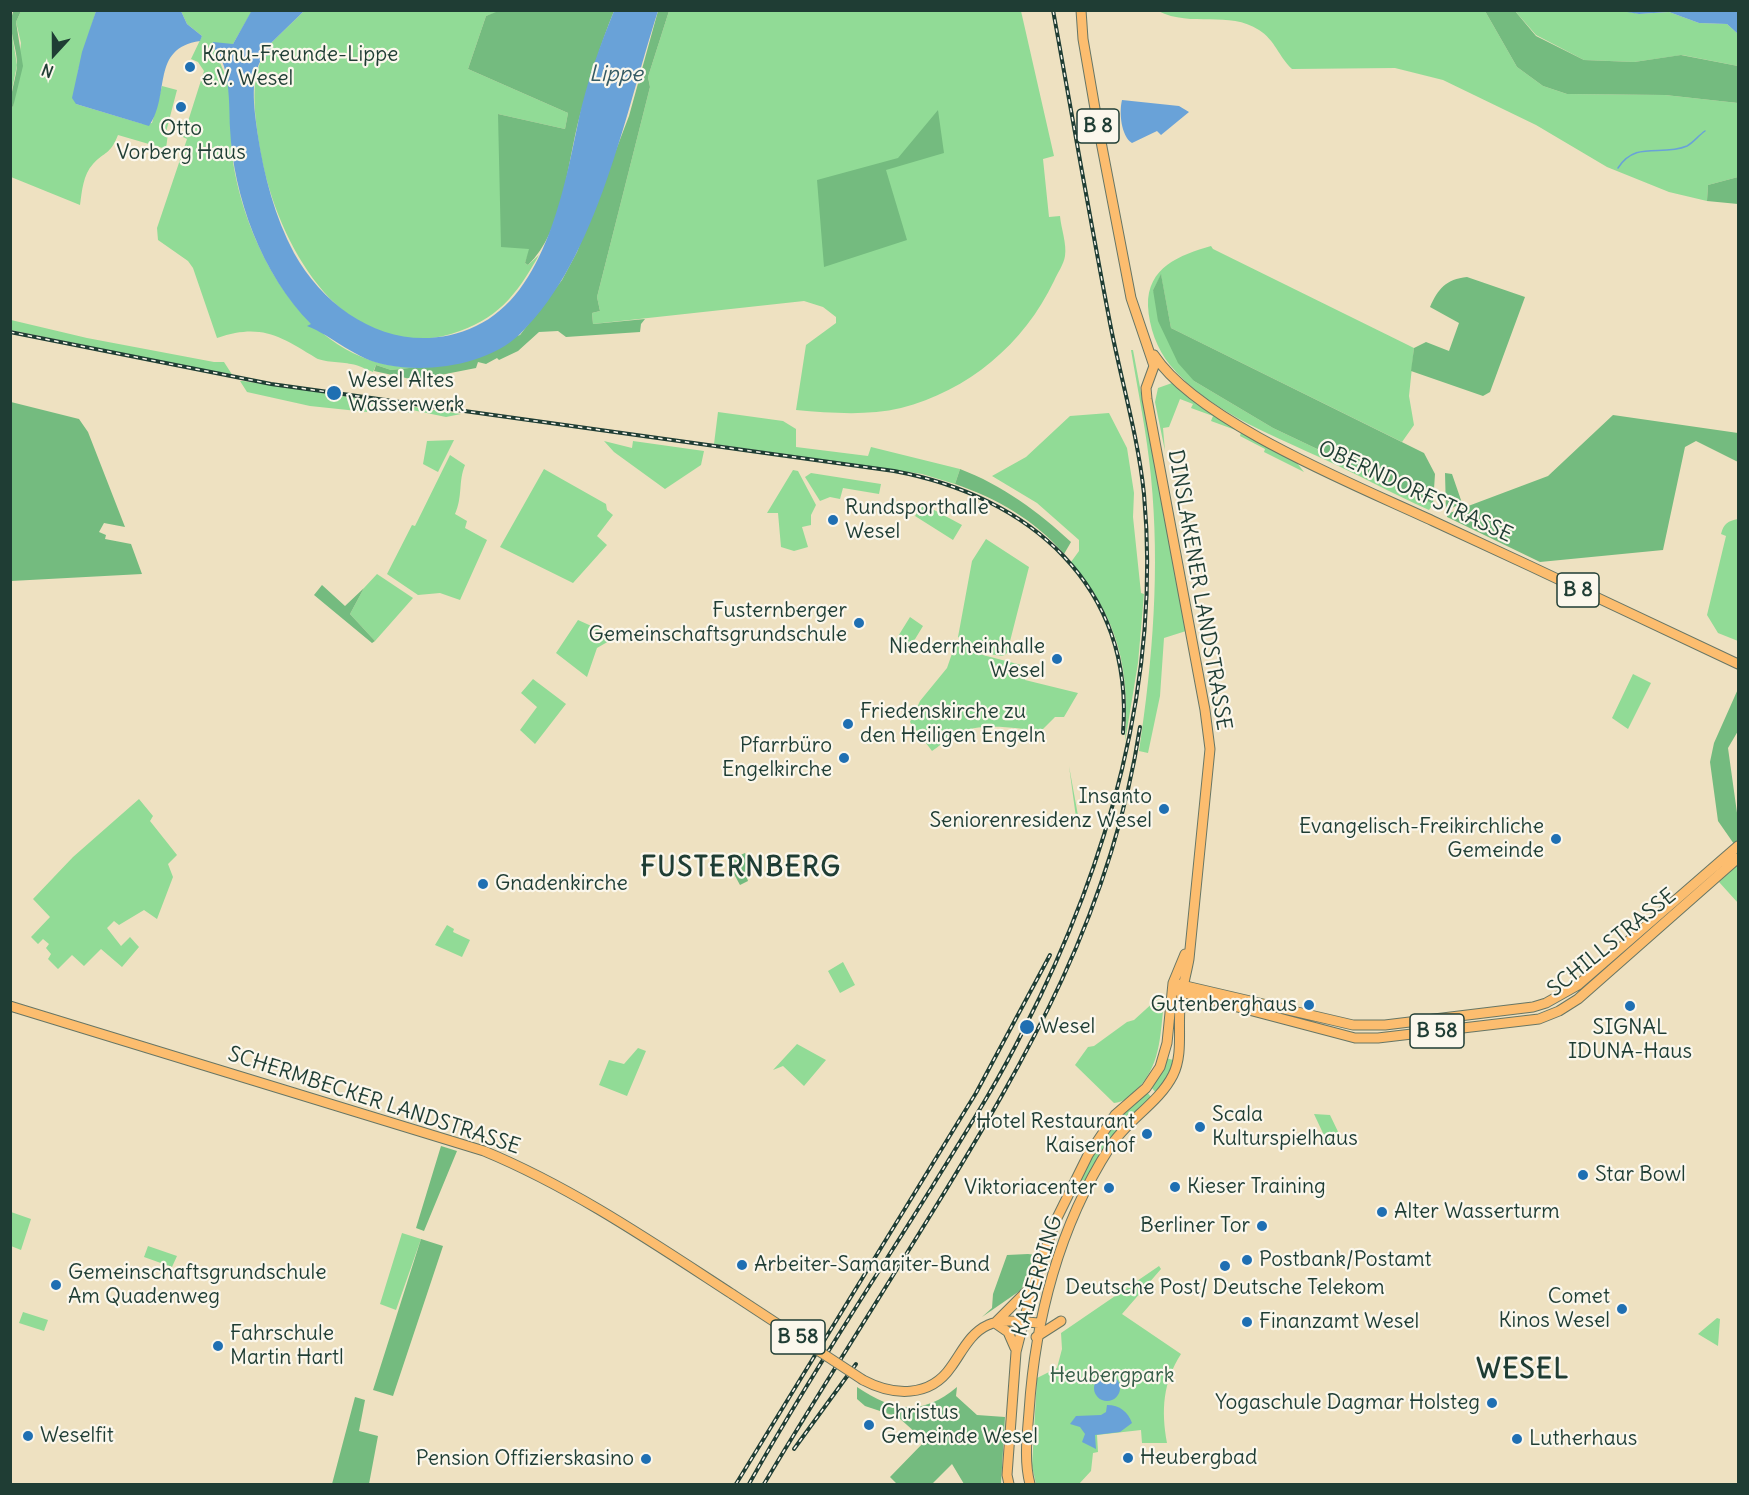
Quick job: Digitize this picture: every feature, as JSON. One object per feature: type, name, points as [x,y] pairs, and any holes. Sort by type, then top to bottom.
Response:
[{"type":"main road","name":"DINSLAKENER LANDSTRASSE","points":[[1081,10],[1083,39],[1120,241],[1137,320],[1154,366],[1148,385],[1147,399],[1203,699],[1210,749],[1188,946],[1178,987]]},
{"type":"main road","name":"OBERNDORFSTRASSE","points":[[1137,320],[1143,338],[1166,372],[1207,405],[1285,450],[1738,664]]},
{"type":"main road","points":[[1148,385],[1166,372]]},
{"type":"main road","name":"SCHILLSTRASSE","points":[[1317,1022],[1368,1026],[1533,1007],[1546,1003],[1578,985],[1738,846]]},
{"type":"main road","name":"SCHILLSTRASSE","points":[[1317,1022],[1355,1038],[1378,1038],[1539,1019],[1559,1011],[1578,999],[1646,942],[1738,858]]},
{"type":"main road","points":[[1638,933],[1646,942]]},
{"type":"main road","name":"B 58","points":[[1115,1115],[1146,1088],[1160,1067],[1178,987],[1317,1022]]},
{"type":"main road","name":"KAISERRING","points":[[1030,1485],[1026,1462],[1039,1323],[1074,1217],[1101,1162],[1126,1127],[1173,1077],[1178,1059],[1178,987]]},
{"type":"main road","name":"SCHERMBECKER LANDSTRASSE","points":[[10,1006],[484,1151],[523,1167],[605,1212],[863,1380],[895,1392],[912,1392],[926,1387],[950,1370],[974,1335],[995,1323]]},
{"type":"main road","points":[[1115,1115],[1126,1127]]},
{"type":"main road","name":"KAISERRING","points":[[1032,1285],[1054,1222],[1074,1180],[1115,1115]]},
{"type":"main road","name":"B 58","points":[[1022,1322],[1032,1285]]},
{"type":"main road","name":"B 58","points":[[995,1323],[1032,1285]]},
{"type":"main road","points":[[1036,1337],[1061,1321]]},
{"type":"main road","name":"KAISERRING","points":[[1009,1485],[1007,1475],[1016,1352],[1022,1322]]},
{"type":"main road","points":[[995,1323],[1039,1323]]},
{"type":"main road","points":[[995,1323],[1008,1332],[1016,1352]]},
{"type":"green space","points":[[14,10],[21,11],[16,22],[23,66],[13,107],[11,106],[12,89],[17,63],[11,29]]},
{"type":"green space","points":[[501,10],[614,11],[580,115],[557,215],[540,251],[528,265],[525,263],[529,249],[501,247],[498,114],[565,129],[568,113],[468,69],[486,16]]},
{"type":"green space","points":[[1621,10],[1639,14],[1669,12],[1699,23],[1727,24],[1738,34],[1738,66],[1682,55],[1634,62],[1584,60],[1536,35],[1515,11]]},
{"type":"green space","points":[[21,11],[96,11],[78,71],[76,104],[143,124],[152,123],[162,86],[177,90],[166,132],[168,133],[166,149],[118,135],[110,150],[93,164],[87,173],[80,205],[11,177],[10,106],[13,107],[21,43],[16,22]]},
{"type":"green space","points":[[181,11],[252,11],[233,44],[216,44],[214,48],[228,85],[235,173],[256,241],[273,274],[295,305],[320,331],[349,351],[382,363],[418,367],[391,370],[376,365],[373,372],[354,365],[319,359],[292,343],[258,332],[217,338],[193,268],[188,261],[158,240],[157,228],[187,139],[183,137],[204,71],[198,62],[191,59],[202,36],[187,24]]},
{"type":"green space","points":[[304,11],[501,11],[486,16],[468,69],[568,113],[565,129],[498,114],[530,249],[525,263],[528,265],[539,255],[522,283],[504,305],[481,322],[451,334],[411,339],[376,330],[344,312],[318,285],[296,252],[279,216],[266,179],[257,132],[255,89],[258,68],[262,58],[267,56],[270,44]]},
{"type":"green space","points":[[658,11],[669,11],[648,77],[650,87],[597,297],[600,311],[592,313],[593,324],[645,319],[641,324],[640,332],[566,337],[558,331],[539,332],[518,351],[499,360],[497,358],[486,364],[478,362],[476,368],[415,380],[374,371],[376,365],[391,370],[418,367],[520,335],[562,280],[577,252],[629,116]]},
{"type":"green space","points":[[669,11],[1021,11],[1054,156],[1043,159],[1049,217],[1060,216],[1065,251],[1062,266],[1042,304],[1010,344],[971,377],[926,400],[888,411],[836,413],[796,410],[806,345],[836,323],[836,317],[823,307],[804,301],[593,324],[592,313],[600,311],[597,297],[650,87],[648,77]]},
{"type":"green space","points":[[1158,11],[1485,11],[1517,67],[1543,86],[1567,94],[1665,95],[1738,103],[1738,177],[1708,185],[1707,201],[1669,192],[1607,167],[1536,125],[1443,80],[1395,68],[1292,69],[1264,34],[1247,24],[1235,21],[1184,18]]},
{"type":"green space","points":[[1485,11],[1515,11],[1536,36],[1584,60],[1634,62],[1681,55],[1738,66],[1738,103],[1665,95],[1567,94],[1543,86],[1517,67]]},
{"type":"green space","points":[[10,22],[17,65],[11,95],[10,95]]},
{"type":"green space","points":[[938,110],[944,153],[886,170],[907,240],[824,267],[817,180],[898,158]]},
{"type":"green space","points":[[1738,177],[1738,204],[1707,201],[1708,185]]},
{"type":"green space","points":[[1211,246],[1414,348],[1409,396],[1414,425],[1402,442],[1171,328],[1161,275],[1153,290],[1194,381],[1273,428],[1433,504],[1429,510],[1238,418],[1201,395],[1170,365],[1161,352],[1152,330],[1148,306],[1153,281],[1159,272],[1177,259]]},
{"type":"green space","points":[[1161,274],[1171,328],[1424,453],[1435,474],[1433,504],[1273,428],[1194,381],[1178,363],[1158,321],[1153,290]]},
{"type":"green space","points":[[1467,277],[1525,297],[1490,392],[1483,396],[1411,371],[1414,348],[1426,342],[1449,351],[1459,323],[1430,307],[1444,286],[1453,280]]},
{"type":"green space","points":[[11,320],[87,338],[224,362],[233,376],[11,330]]},
{"type":"green space","points":[[1131,350],[1133,350],[1186,631],[1164,638],[1160,696],[1148,753],[1139,751],[1154,614],[1154,511],[1147,445]]},
{"type":"green space","points":[[240,381],[461,414],[446,417],[412,410],[412,413],[371,406],[369,403],[367,412],[310,406],[247,392]]},
{"type":"green space","points":[[1172,383],[1210,411],[1297,463],[1304,472],[1264,452],[1265,449],[1240,436],[1241,432],[1211,421],[1213,416],[1191,408],[1193,404],[1180,399],[1169,427],[1163,428],[1165,451],[1155,402],[1158,388]]},
{"type":"green space","points":[[11,402],[79,419],[88,432],[125,527],[104,523],[99,532],[106,535],[105,539],[131,544],[142,574],[11,581]]},
{"type":"green space","points":[[718,412],[783,421],[796,429],[796,447],[868,456],[871,447],[960,469],[955,484],[922,474],[714,444]]},
{"type":"green space","points":[[1109,413],[1127,448],[1134,493],[1133,517],[1141,593],[1144,594],[1138,663],[1125,742],[1125,691],[1118,646],[1100,604],[1071,562],[1079,551],[1079,540],[1037,503],[992,476],[1026,457],[1070,416]]},
{"type":"green space","points":[[1613,415],[1738,433],[1738,462],[1696,441],[1685,447],[1663,550],[1540,562],[1447,517],[1447,514],[1548,476]]},
{"type":"green space","points":[[454,440],[438,472],[423,464],[427,441]]},
{"type":"green space","points":[[604,441],[632,448],[633,441],[704,451],[701,465],[665,489],[614,452]]},
{"type":"green space","points":[[450,455],[465,465],[455,514],[467,521],[465,528],[487,540],[460,600],[440,593],[418,595],[387,574],[412,525],[415,526]]},
{"type":"green space","points":[[544,469],[606,504],[607,510],[613,515],[597,536],[607,545],[573,583],[500,547]]},
{"type":"green space","points":[[960,469],[1005,491],[1046,520],[1071,542],[1064,554],[1053,542],[1014,511],[955,484]]},
{"type":"green space","points":[[793,470],[798,471],[816,505],[811,515],[811,525],[802,527],[808,547],[794,551],[781,547],[778,513],[767,513]]},
{"type":"green space","points":[[811,473],[881,484],[879,494],[843,488],[840,499],[830,497],[820,501],[805,477]]},
{"type":"green space","points":[[1445,473],[1452,474],[1462,503],[1446,511]]},
{"type":"green space","points":[[923,504],[962,525],[953,540],[915,516]]},
{"type":"green space","points":[[1738,519],[1738,641],[1718,633],[1707,615],[1726,536],[1721,534],[1722,530],[1727,523]]},
{"type":"green space","points":[[986,539],[1029,567],[1007,653],[1003,656],[988,654],[958,637],[972,561]]},
{"type":"green space","points":[[377,574],[413,598],[375,641],[350,614],[364,588]]},
{"type":"green space","points":[[322,585],[345,606],[364,588],[350,614],[375,641],[372,643],[314,595]]},
{"type":"green space","points":[[910,617],[923,626],[906,654],[892,646]]},
{"type":"green space","points":[[578,620],[616,637],[597,648],[587,677],[556,653]]},
{"type":"green space","points":[[956,642],[983,655],[1025,666],[1025,680],[1078,693],[1064,717],[1055,717],[1041,731],[998,727],[965,730],[955,734],[932,751],[910,722],[920,701],[947,668]]},
{"type":"green space","points":[[1633,674],[1651,683],[1628,729],[1612,718]]},
{"type":"green space","points":[[533,679],[566,704],[535,744],[520,730],[537,707],[521,693]]},
{"type":"green space","points":[[1738,689],[1738,731],[1728,748],[1738,820],[1738,840],[1734,844],[1718,821],[1710,762],[1714,743]]},
{"type":"green space","points":[[1069,766],[1079,821],[1083,820],[1077,825]]},
{"type":"green space","points":[[139,799],[153,816],[150,821],[177,855],[168,864],[173,877],[157,919],[144,910],[119,925],[114,921],[107,928],[121,946],[130,937],[139,947],[122,967],[101,949],[84,966],[72,955],[58,969],[48,959],[51,954],[46,948],[49,944],[43,939],[38,944],[31,937],[50,917],[33,899],[73,857]]},
{"type":"green space","points":[[745,853],[752,870],[746,875],[748,881],[740,885],[727,861]]},
{"type":"green space","points":[[1738,864],[1738,903],[1719,882]]},
{"type":"green space","points":[[447,925],[454,929],[453,932],[470,940],[462,957],[435,945]]},
{"type":"green space","points":[[843,962],[855,985],[840,993],[828,971]]},
{"type":"green space","points":[[1156,1000],[1164,1002],[1158,1051],[1150,1073],[1127,1098],[1114,1103],[1075,1065],[1088,1047],[1094,1046],[1127,1022],[1134,1020]]},
{"type":"green space","points":[[797,1044],[826,1060],[804,1086],[783,1066],[773,1070]]},
{"type":"green space","points":[[638,1048],[646,1051],[627,1096],[599,1085],[609,1060],[624,1064]]},
{"type":"green space","points":[[1166,1058],[1173,1060],[1172,1065],[1156,1093],[1151,1087]]},
{"type":"green space","points":[[1147,1092],[1151,1097],[1127,1120],[1121,1121],[1119,1117]]},
{"type":"green space","points":[[1314,1114],[1330,1115],[1343,1142],[1329,1146]]},
{"type":"green space","points":[[1114,1121],[1118,1130],[1087,1181],[1082,1180],[1080,1174]]},
{"type":"green space","points":[[441,1146],[457,1151],[424,1231],[416,1228]]},
{"type":"green space","points":[[11,1212],[31,1219],[21,1250],[11,1246]]},
{"type":"green space","points":[[402,1233],[421,1239],[396,1310],[380,1304]]},
{"type":"green space","points":[[421,1239],[443,1246],[393,1396],[373,1390]]},
{"type":"green space","points":[[148,1246],[177,1256],[172,1267],[144,1257]]},
{"type":"green space","points":[[1007,1255],[1036,1255],[1021,1290],[982,1317],[992,1308],[993,1294]]},
{"type":"green space","name":"Heubergpark","points":[[1159,1266],[1161,1269],[1122,1314],[1181,1354],[1170,1375],[1165,1397],[1164,1419],[1167,1443],[1142,1443],[1141,1430],[1097,1435],[1098,1452],[1093,1453],[1091,1471],[1079,1484],[1036,1484],[1032,1466],[1037,1378],[1057,1368],[1062,1349],[1061,1333]]},
{"type":"green space","points":[[23,1312],[48,1320],[44,1331],[19,1323]]},
{"type":"green space","points":[[1717,1318],[1720,1319],[1718,1346],[1698,1334]]},
{"type":"green space","points":[[857,1387],[895,1405],[919,1407],[944,1397],[957,1387],[956,1396],[977,1415],[1005,1417],[1001,1484],[964,1484],[952,1464],[932,1484],[897,1484],[890,1477],[925,1441],[898,1417],[865,1406],[857,1399]]},
{"type":"green space","points":[[355,1397],[365,1400],[359,1431],[378,1436],[369,1484],[332,1484]]},
{"type":"water","name":"Lippe","points":[[252,10],[304,11],[270,44],[271,53],[261,60],[257,68],[254,87],[254,108],[267,181],[281,225],[294,253],[309,276],[348,314],[372,327],[396,335],[422,338],[449,335],[476,326],[500,311],[520,289],[536,264],[559,205],[586,91],[614,11],[658,11],[621,137],[590,225],[570,265],[547,302],[520,334],[507,345],[475,360],[457,364],[421,368],[403,367],[365,358],[307,326],[311,324],[278,282],[265,258],[244,207],[232,154],[226,72],[218,52],[211,46],[213,42],[233,44]]},
{"type":"water","points":[[96,11],[181,11],[187,24],[202,36],[200,41],[184,45],[174,53],[168,63],[159,101],[149,126],[76,104],[72,98],[82,52]]},
{"type":"water","points":[[1621,11],[1738,11],[1738,34],[1727,24],[1699,23],[1669,12],[1639,14]]},
{"type":"water","points":[[1122,100],[1179,106],[1189,112],[1161,135],[1157,131],[1132,143],[1125,135],[1122,123]]},
{"type":"water","points":[[1107,1375],[1116,1379],[1120,1388],[1116,1397],[1107,1401],[1098,1397],[1094,1388],[1098,1379]]},
{"type":"water","points":[[1107,1405],[1123,1410],[1132,1423],[1120,1432],[1095,1435],[1096,1449],[1082,1442],[1085,1434],[1080,1427],[1070,1424],[1076,1416],[1101,1415],[1106,1412]]},
{"type":"waterway","points":[[1618,168],[1625,159],[1633,154],[1687,146],[1705,131]]},
{"type":"railway","points":[[749,1484],[968,1129],[1014,1049],[1054,967],[1081,902],[1122,770],[1136,702],[1144,633],[1147,564],[1144,494],[1134,429],[1114,344],[1053,10]]},
{"type":"railway","points":[[10,332],[271,384],[894,471],[943,483],[988,502],[1029,526],[1064,556],[1091,592],[1111,634],[1122,681],[1123,733]]},
{"type":"railway","points":[[764,1484],[968,1153],[1033,1038],[1062,980],[1088,920],[1109,858],[1127,794],[1140,727]]},
{"type":"railway","points":[[736,1484],[976,1093],[1050,955]]},
{"type":"railway","points":[[794,1449],[856,1364]]},
{"type":"place","name":"Kanu-Freunde-Lippe e.V. Wesel","points":[[190,67]]},
{"type":"place","name":"Otto Vorberg Haus","points":[[181,107]]},
{"type":"place","name":"Wesel Altes Wasserwerk","points":[[334,393]]},
{"type":"place","name":"Rundsporthalle Wesel","points":[[833,520]]},
{"type":"place","name":"Fusternberger Gemeinschaftsgrundschule","points":[[859,623]]},
{"type":"place","name":"Niederrheinhalle Wesel","points":[[1057,659]]},
{"type":"place","name":"Friedenskirche zu den Heiligen Engeln","points":[[848,724]]},
{"type":"place","name":"Pfarrbüro Engelkirche","points":[[844,758]]},
{"type":"place","name":"Insanto Seniorenresidenz Wesel","points":[[1164,809]]},
{"type":"place","name":"Evangelisch-Freikirchliche Gemeinde","points":[[1556,839]]},
{"type":"place","name":"Gnadenkirche","points":[[483,884]]},
{"type":"place","name":"Gutenberghaus","points":[[1309,1005]]},
{"type":"place","name":"SIGNAL IDUNA-Haus","points":[[1630,1006]]},
{"type":"place","name":"Wesel","points":[[1027,1027]]},
{"type":"place","name":"Scala Kulturspielhaus","points":[[1200,1127]]},
{"type":"place","name":"Hotel Restaurant Kaiserhof","points":[[1147,1134]]},
{"type":"place","name":"Star Bowl","points":[[1583,1175]]},
{"type":"place","name":"Kieser Training","points":[[1175,1187]]},
{"type":"place","name":"Viktoriacenter","points":[[1109,1188]]},
{"type":"place","name":"Alter Wasserturm","points":[[1382,1212]]},
{"type":"place","name":"Berliner Tor","points":[[1262,1226]]},
{"type":"place","name":"Postbank/Postamt","points":[[1247,1260]]},
{"type":"place","name":"Arbeiter-Samariter-Bund","points":[[742,1265]]},
{"type":"place","name":"Deutsche Post/ Deutsche Telekom","points":[[1225,1266]]},
{"type":"place","name":"Gemeinschaftsgrundschule Am Quadenweg","points":[[56,1285]]},
{"type":"place","name":"Comet Kinos Wesel","points":[[1622,1309]]},
{"type":"place","name":"Finanzamt Wesel","points":[[1247,1322]]},
{"type":"place","name":"Fahrschule Martin Hartl","points":[[218,1346]]},
{"type":"place","name":"Yogaschule Dagmar Holsteg","points":[[1492,1403]]},
{"type":"place","name":"Christus Gemeinde Wesel","points":[[869,1425]]},
{"type":"place","name":"Weselfit","points":[[28,1436]]},
{"type":"place","name":"Lutherhaus","points":[[1517,1439]]},
{"type":"place","name":"Heubergbad","points":[[1128,1458]]},
{"type":"place","name":"Pension Offizierskasino","points":[[646,1459]]},
{"type":"district","name":"FUSTERNBERG","points":[[741,868]]},
{"type":"district","name":"WESEL","points":[[1523,1370]]}]
